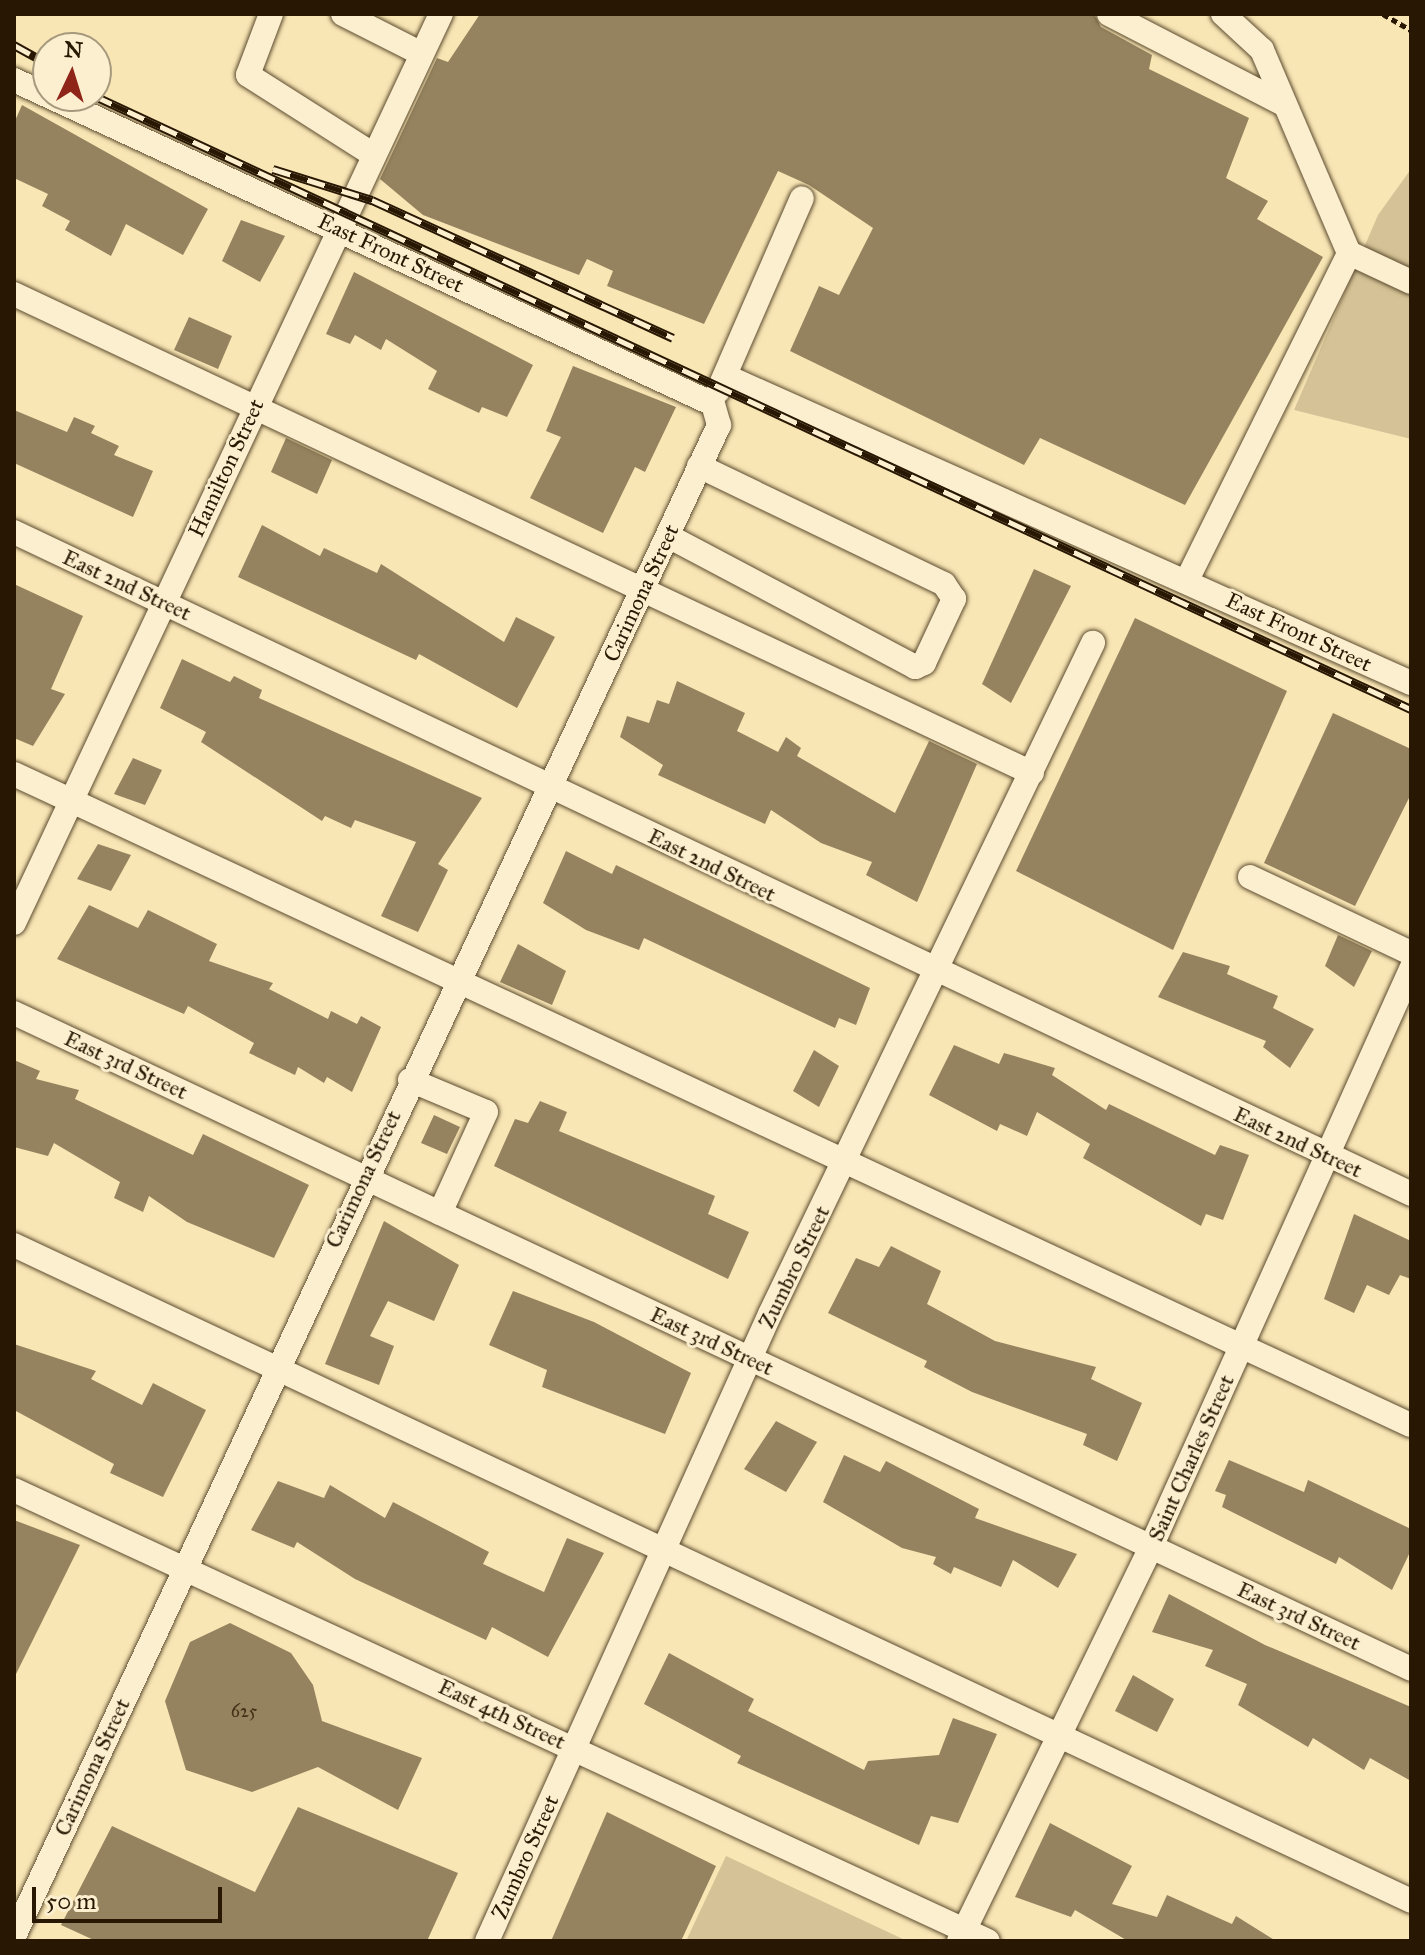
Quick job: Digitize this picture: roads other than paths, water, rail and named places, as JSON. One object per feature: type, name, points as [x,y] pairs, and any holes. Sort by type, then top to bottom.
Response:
[{"type":"street","points":[[271,14],[248,75],[372,154]]},
{"type":"street","points":[[343,14],[420,53]]},
{"type":"street","name":"Hamilton Street","points":[[14,923],[372,154],[441,14]]},
{"type":"street","points":[[1109,14],[1285,105]]},
{"type":"street","points":[[1223,14],[1262,50],[1349,253],[1411,282]]},
{"type":"street","name":"East Front Street","points":[[14,80],[339,229],[716,415]]},
{"type":"street","name":"Carimona Street","points":[[14,1936],[363,1177],[552,789],[668,536],[699,466],[725,376],[802,198]]},
{"type":"street","points":[[1187,580],[1349,253]]},
{"type":"street","points":[[14,294],[1032,773]]},
{"type":"street","name":"East Front Street","points":[[725,376],[1187,580],[1411,683]]},
{"type":"street","points":[[668,536],[915,667],[924,663],[954,599],[944,584],[699,466]]},
{"type":"street","name":"East 2nd Street","points":[[14,532],[939,974],[1411,1194]]},
{"type":"street","name":"Zumbro Street","points":[[487,1941],[749,1358],[939,974],[1093,643]]},
{"type":"street","points":[[14,774],[844,1164],[1411,1425]]},
{"type":"street","points":[[1250,877],[1411,953]]},
{"type":"street","name":"Saint Charles Street","points":[[961,1936],[1151,1547],[1411,969]]},
{"type":"street","name":"East 3rd Street","points":[[14,1013],[1411,1669]]},
{"type":"street","points":[[410,1080],[486,1112],[440,1213]]},
{"type":"street","points":[[14,1245],[1411,1901]]},
{"type":"street","name":"East 4th Street","points":[[14,1490],[574,1747],[961,1936],[988,1941]]},
{"type":"railway","points":[[14,45],[32,55]]},
{"type":"railway","points":[[112,104],[1411,709]]},
{"type":"railway","points":[[273,169],[372,200],[673,338]]}]
